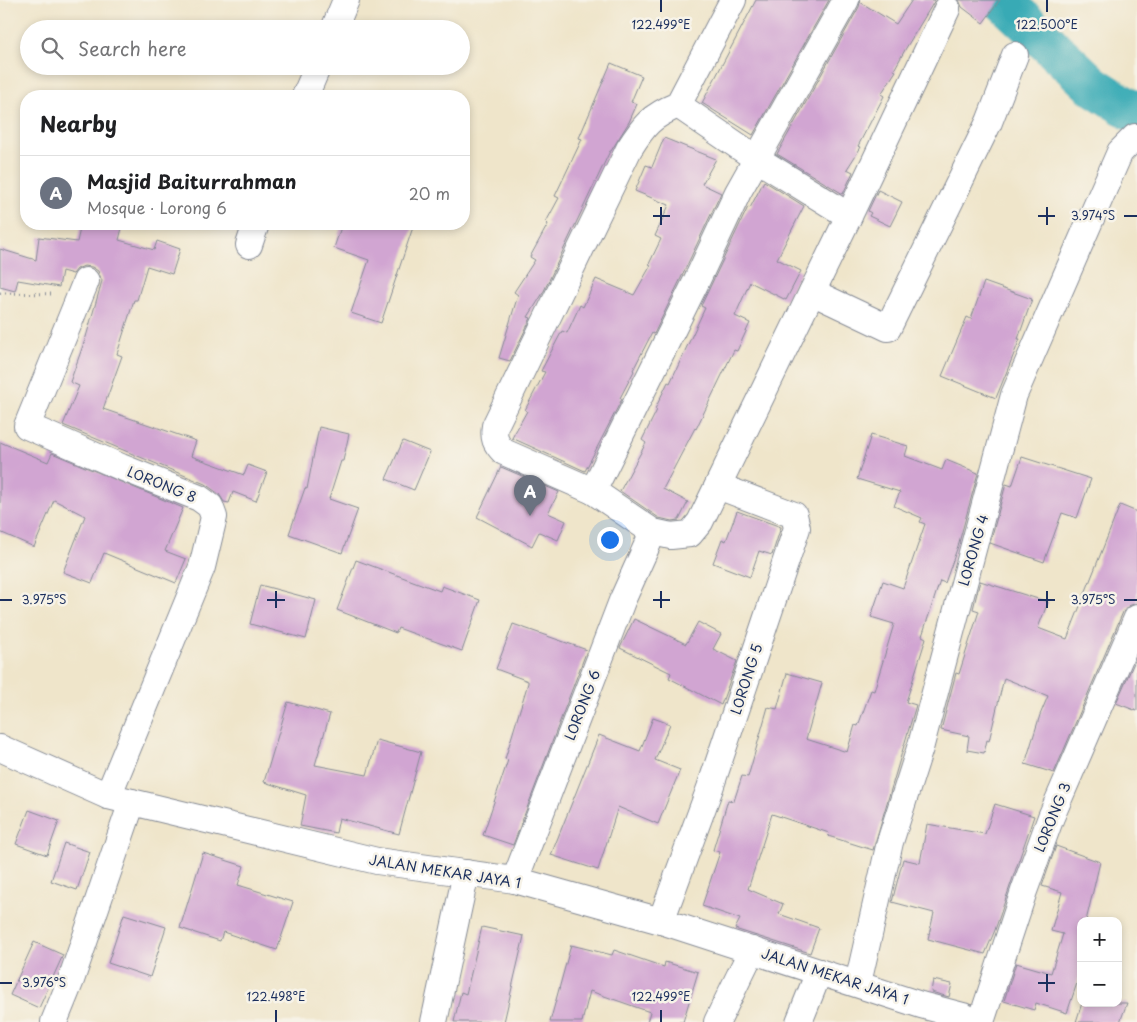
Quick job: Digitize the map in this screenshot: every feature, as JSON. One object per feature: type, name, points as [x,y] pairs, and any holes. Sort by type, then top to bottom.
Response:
[{"type":"street","points":[[338,20],[346,0]]},
{"type":"street","points":[[732,0],[678,105],[660,112],[643,127],[630,149],[495,426],[493,436],[496,444],[504,452],[593,491],[653,532],[672,536],[690,534],[700,522],[849,216],[946,9]]},
{"type":"street","points":[[593,491],[738,192],[846,0]]},
{"type":"street","points":[[812,292],[888,328],[989,122],[1016,55]]},
{"type":"street","points":[[308,90],[314,75]]},
{"type":"street","points":[[678,105],[757,159],[849,216]]},
{"type":"street","name":"LORONG 4","points":[[858,983],[890,842],[921,745],[1014,395],[1120,152],[1137,137]]},
{"type":"street","name":"LORONG 8","points":[[83,288],[27,426],[121,467],[199,498],[210,506],[214,517],[202,567],[120,799]]},
{"type":"street","name":"LORONG 5","points":[[662,921],[710,788],[797,528],[794,515],[718,486]]},
{"type":"street","name":"LORONG 6","points":[[515,880],[622,602],[653,532]]},
{"type":"street","name":"LORONG 3","points":[[970,1021],[1024,891],[1051,817],[1137,618]]},
{"type":"street","name":"JALAN MEKAR JAYA 1","points":[[0,748],[120,799],[377,861],[515,880],[662,921],[858,983],[970,1021]]},
{"type":"street","points":[[54,1022],[71,980],[120,799]]},
{"type":"street","points":[[434,1022],[466,873]]},
{"type":"street","points":[[717,1022],[752,950]]},
{"type":"street","points":[[799,1022],[819,972]]},
{"type":"path","points":[[0,294],[83,288]]},
{"type":"building","points":[[756,0],[829,0],[753,135],[702,103]]},
{"type":"building","points":[[912,0],[935,0],[906,48],[894,70],[896,71],[881,94],[884,96],[858,146],[861,147],[847,169],[853,172],[843,194],[777,154],[859,7],[860,2],[896,24]]},
{"type":"building","points":[[959,0],[1000,0],[983,23],[962,7]]},
{"type":"building","points":[[611,63],[642,76],[631,102],[637,104],[629,122],[610,151],[543,293],[528,317],[531,318],[510,361],[499,358],[518,295],[514,292],[535,260],[530,257],[548,224],[546,222],[559,198],[555,196],[582,139],[579,138]]},
{"type":"building","points":[[664,138],[716,159],[702,184],[721,193],[654,334],[652,333],[633,370],[620,398],[622,399],[585,471],[512,438],[527,411],[525,410],[545,372],[541,371],[562,331],[567,333],[580,305],[583,307],[596,279],[634,295],[651,265],[649,264],[661,239],[655,236],[669,205],[635,191],[646,165],[652,167]]},
{"type":"building","points":[[764,181],[804,206],[777,259],[801,271],[786,300],[750,282],[735,316],[750,323],[737,351],[734,350],[696,429],[663,489],[688,502],[679,520],[672,521],[659,518],[620,491],[646,443],[642,440],[657,410],[655,409],[668,382],[670,383],[705,308],[701,306],[748,207],[750,208]]},
{"type":"building","points":[[878,190],[902,202],[890,226],[869,216],[871,213],[868,211]]},
{"type":"building","points":[[80,230],[122,230],[119,240],[154,250],[157,241],[180,249],[172,274],[147,266],[137,300],[134,300],[117,354],[122,356],[103,409],[196,441],[191,456],[244,475],[248,465],[267,472],[256,501],[233,492],[229,503],[224,502],[219,494],[205,484],[63,425],[79,386],[70,382],[86,337],[102,281],[98,271],[92,267],[84,266],[77,269],[73,274],[62,271],[59,287],[18,280],[15,291],[0,287],[0,249],[36,260],[39,237],[77,242]]},
{"type":"building","points":[[340,230],[412,230],[381,323],[351,313],[369,260],[334,248]]},
{"type":"building","points":[[984,282],[1032,299],[1018,339],[1020,339],[996,398],[942,376],[967,317],[971,319]]},
{"type":"building","points":[[319,427],[349,434],[343,461],[341,461],[329,499],[358,509],[342,553],[289,534],[305,488],[307,489]]},
{"type":"building","points":[[871,435],[908,446],[905,456],[942,470],[946,460],[978,473],[958,546],[945,583],[940,581],[922,636],[926,638],[906,702],[916,705],[873,850],[828,836],[829,833],[772,814],[748,889],[783,904],[779,914],[819,928],[810,953],[735,929],[740,919],[702,906],[720,852],[713,850],[728,800],[734,801],[742,776],[748,777],[768,707],[777,709],[787,673],[822,683],[806,739],[847,752],[855,725],[858,726],[871,690],[874,691],[894,624],[871,617],[883,581],[903,588],[925,524],[920,522],[922,518],[894,506],[900,492],[857,479]]},
{"type":"building","points":[[403,441],[430,452],[414,490],[386,479]]},
{"type":"building","points":[[0,442],[48,462],[52,453],[183,508],[165,551],[186,559],[176,583],[104,553],[92,583],[63,572],[85,516],[54,500],[34,547],[0,532]]},
{"type":"building","points":[[1022,457],[1091,479],[1077,518],[1062,513],[1044,562],[990,543],[1006,484],[1012,486]]},
{"type":"building","points":[[501,467],[559,492],[548,513],[566,521],[558,540],[539,532],[532,546],[477,517]]},
{"type":"building","points":[[1120,505],[1137,512],[1137,603],[1128,606],[1123,612],[1054,773],[1025,764],[1048,696],[1004,678],[989,741],[987,740],[984,753],[967,750],[969,736],[941,730],[956,673],[959,674],[979,611],[973,609],[980,581],[1048,602],[1038,628],[1067,639]]},
{"type":"building","points":[[737,511],[781,527],[772,555],[759,551],[750,577],[713,563],[722,539],[726,541]]},
{"type":"building","points":[[356,560],[440,591],[442,586],[480,600],[462,651],[398,628],[396,633],[337,610]]},
{"type":"building","points":[[260,585],[316,600],[306,639],[250,624]]},
{"type":"building","points":[[634,619],[686,644],[698,622],[721,634],[713,649],[737,661],[721,705],[669,678],[671,673],[620,648]]},
{"type":"building","points":[[513,624],[587,650],[513,845],[483,835],[508,760],[505,759],[528,683],[528,681],[496,669]]},
{"type":"building","points":[[1137,656],[1137,711],[1116,703]]},
{"type":"building","points":[[288,702],[330,714],[315,765],[367,775],[377,740],[421,752],[399,834],[339,818],[336,833],[300,826],[306,795],[264,782]]},
{"type":"building","points":[[653,718],[670,724],[655,760],[680,770],[658,824],[618,807],[598,870],[551,855],[599,735],[640,751]]},
{"type":"building","points":[[995,804],[1034,816],[985,954],[928,939],[934,913],[892,902],[903,859],[920,863],[927,824],[985,834]]},
{"type":"building","points":[[29,810],[59,821],[47,855],[16,844]]},
{"type":"building","points":[[64,843],[90,852],[77,890],[51,881]]},
{"type":"building","points":[[1056,846],[1100,862],[1087,917],[1077,917],[1077,983],[1067,1013],[1036,1003],[1034,1010],[1004,1001],[1016,963],[1051,973],[1063,934],[1051,931],[1062,892],[1042,886]]},
{"type":"building","points":[[203,853],[244,866],[238,885],[293,902],[277,950],[223,932],[220,941],[180,928]]},
{"type":"building","points":[[124,914],[166,927],[150,977],[108,963]]},
{"type":"building","points":[[482,927],[524,936],[504,1022],[454,1022],[461,992],[466,994]]},
{"type":"building","points":[[34,942],[63,955],[39,1008],[10,995]]},
{"type":"building","points":[[571,945],[612,955],[614,950],[664,967],[665,962],[698,972],[683,1022],[647,1022],[650,1012],[590,991],[582,1022],[550,1022]]},
{"type":"building","points":[[933,980],[952,984],[949,997],[931,992]]},
{"type":"building","points":[[1122,1003],[1127,1003],[1120,1022],[1076,1022],[1081,1007],[1122,1007]]},
{"type":"waterway","points":[[1002,0],[1092,85],[1137,114]]},
{"type":"place","name":"Masjid Baiturrahman","points":[[530,516]]}]
